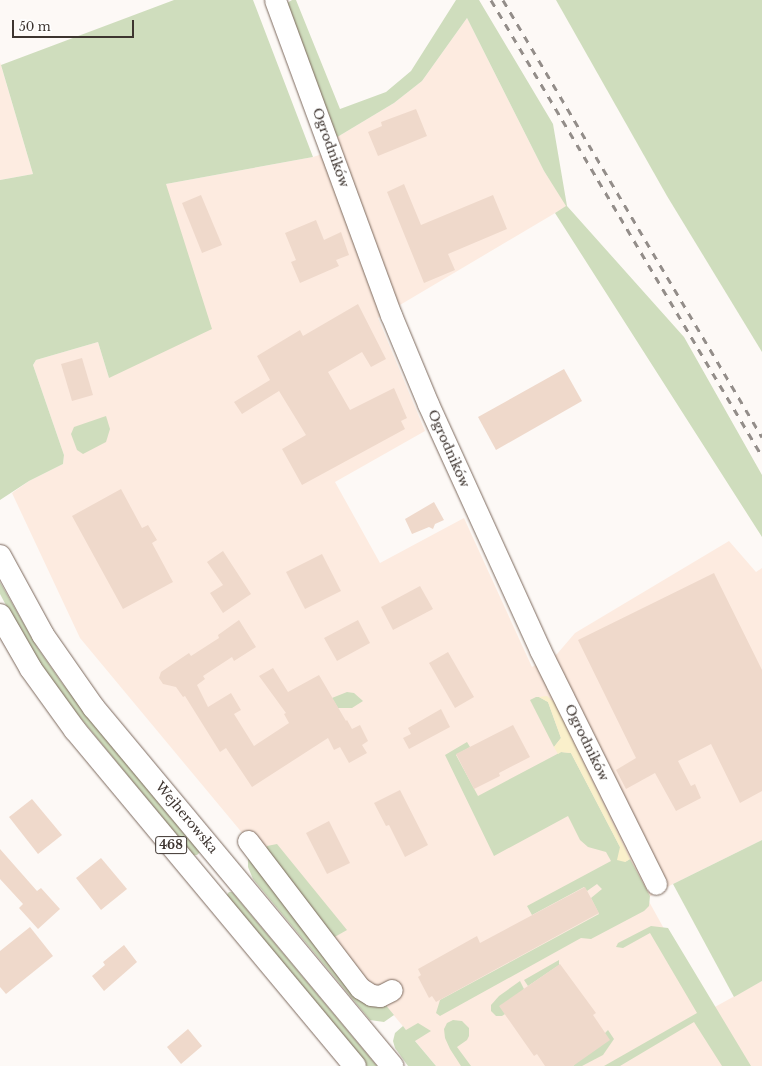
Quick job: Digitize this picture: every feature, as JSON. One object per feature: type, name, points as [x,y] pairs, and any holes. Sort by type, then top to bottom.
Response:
[{"type":"main road","name":"Wejherowska","points":[[0,556],[43,635],[94,708],[392,1066]]},
{"type":"main road","name":"468","points":[[0,615],[31,669],[75,730],[355,1066]]},
{"type":"street","name":"Ogrodników","points":[[275,0],[391,315],[428,404],[540,650],[656,884]]},
{"type":"street","points":[[248,841],[360,988],[371,995],[380,996],[392,990]]},
{"type":"shaded area","points":[[467,18],[544,171],[567,206],[378,318],[425,431],[335,482],[380,563],[464,518],[532,667],[557,654],[575,633],[729,541],[756,572],[762,568],[762,840],[647,898],[693,981],[713,1008],[762,981],[762,1066],[436,1066],[80,638],[12,493],[29,481],[63,464],[64,455],[33,365],[36,360],[98,342],[109,378],[166,184],[313,157],[337,149],[334,139],[394,103],[422,81]]},
{"type":"shaded area","points":[[0,62],[33,174],[0,180]]},
{"type":"green space","points":[[174,0],[253,0],[313,157],[166,184],[212,329],[109,378],[98,342],[36,360],[33,365],[64,455],[63,464],[29,481],[0,500],[0,180],[33,174],[1,65]]},
{"type":"green space","points":[[292,0],[296,0],[340,109],[386,92],[411,71],[456,0],[479,0],[553,124],[567,206],[684,337],[762,475],[762,537],[555,213],[566,206],[544,171],[467,18],[422,81],[394,103],[334,139],[287,3]]},
{"type":"green space","points":[[556,0],[762,0],[762,352],[667,196]]},
{"type":"green space","points":[[106,416],[110,429],[106,442],[83,454],[77,450],[71,434],[74,427]]},
{"type":"green space","points":[[0,582],[37,647],[62,683],[200,852],[197,855],[193,855],[65,699],[37,659],[8,609],[0,594]]},
{"type":"green space","points":[[347,692],[354,693],[363,701],[352,708],[338,708],[332,698]]},
{"type":"green space","points":[[536,697],[548,702],[561,738],[554,747],[530,700]]},
{"type":"green space","points":[[467,742],[470,747],[456,755],[478,796],[561,752],[571,753],[620,847],[625,862],[630,859],[650,896],[649,906],[644,911],[591,939],[581,938],[440,1016],[436,1013],[440,1000],[599,914],[591,898],[602,889],[597,884],[587,891],[584,887],[532,915],[527,906],[611,861],[606,852],[588,847],[580,840],[568,816],[494,856],[445,755]]},
{"type":"green space","points":[[762,840],[762,981],[734,997],[673,884]]},
{"type":"green space","points":[[277,844],[347,930],[331,939],[394,1015],[384,1022],[370,1020],[253,879],[248,867],[248,854],[265,854],[267,846]]},
{"type":"green space","points":[[229,892],[232,892],[377,1066],[367,1066],[226,896]]},
{"type":"green space","points":[[651,926],[668,928],[751,1066],[722,1066],[694,1022],[620,1066],[604,1066],[697,1013],[650,933],[623,948],[616,947],[618,943]]},
{"type":"green space","points":[[559,960],[559,965],[528,986],[524,980]]},
{"type":"green space","points":[[520,981],[524,989],[505,1014],[502,1016],[496,1016],[491,1011],[491,1005],[499,996]]},
{"type":"green space","points":[[453,1020],[462,1021],[469,1028],[469,1036],[467,1040],[457,1047],[471,1066],[461,1066],[445,1038],[444,1029],[447,1023]]},
{"type":"green space","points":[[418,1023],[431,1031],[415,1041],[436,1066],[408,1066],[395,1048],[393,1041],[395,1033],[403,1026],[406,1030]]},
{"type":"green space","points":[[608,1030],[614,1039],[603,1055],[582,1066],[573,1066]]},
{"type":"sand","points":[[547,696],[554,702],[630,859],[625,862],[617,860],[620,847],[571,753],[561,752],[558,754],[554,747],[561,738],[548,702],[539,697]]},
{"type":"building","points":[[416,109],[427,136],[378,156],[368,132],[382,126],[381,122]]},
{"type":"building","points":[[404,184],[421,225],[493,195],[507,229],[448,254],[455,270],[424,283],[387,192]]},
{"type":"building","points":[[201,195],[222,245],[202,253],[182,203]]},
{"type":"building","points":[[316,220],[324,240],[341,232],[349,255],[336,260],[339,266],[300,283],[291,262],[296,260],[285,233]]},
{"type":"building","points":[[358,304],[386,359],[371,367],[362,352],[328,372],[350,410],[394,388],[407,418],[401,421],[405,429],[302,485],[282,449],[306,435],[279,391],[242,414],[234,402],[270,380],[257,356],[300,330],[303,336]]},
{"type":"building","points":[[82,358],[93,395],[72,401],[61,364]]},
{"type":"building","points":[[564,369],[582,401],[496,450],[478,417]]},
{"type":"building","points":[[121,489],[142,528],[148,525],[157,540],[152,543],[173,582],[123,609],[72,516]]},
{"type":"building","points":[[434,502],[444,520],[435,524],[433,529],[429,527],[412,534],[405,519]]},
{"type":"building","points":[[223,551],[251,594],[223,613],[210,593],[223,585],[207,562]]},
{"type":"building","points":[[322,554],[341,591],[305,609],[286,572]]},
{"type":"building","points":[[714,573],[762,670],[762,791],[740,803],[711,744],[678,761],[691,786],[695,784],[701,798],[676,811],[655,773],[626,789],[616,770],[636,758],[578,640]]},
{"type":"building","points":[[420,586],[433,609],[393,630],[381,607]]},
{"type":"building","points":[[239,620],[256,647],[234,661],[232,657],[203,676],[205,679],[197,685],[208,707],[231,693],[241,710],[234,714],[254,746],[289,723],[284,714],[286,713],[259,676],[273,668],[288,692],[319,675],[352,729],[360,725],[368,741],[362,745],[367,753],[349,763],[340,747],[334,750],[328,738],[252,787],[226,748],[220,752],[185,696],[183,697],[176,687],[163,684],[159,678],[161,672],[189,653],[191,656],[219,638],[218,635]]},
{"type":"building","points":[[358,620],[370,643],[337,661],[324,638]]},
{"type":"building","points":[[448,652],[474,697],[455,708],[429,663]]},
{"type":"building","points":[[441,709],[450,727],[409,749],[403,738],[411,734],[408,728]]},
{"type":"building","points":[[513,725],[530,757],[499,773],[500,776],[474,789],[456,754]]},
{"type":"building","points":[[400,790],[428,845],[405,857],[389,825],[386,826],[374,803]]},
{"type":"building","points":[[32,799],[62,835],[38,854],[9,817]]},
{"type":"building","points":[[329,821],[350,863],[327,874],[306,833]]},
{"type":"building","points":[[0,849],[37,891],[41,888],[60,909],[38,929],[19,908],[23,904],[0,879]]},
{"type":"building","points":[[101,858],[127,889],[101,910],[76,878]]},
{"type":"building","points":[[585,887],[599,913],[436,1002],[432,996],[429,998],[418,977],[421,975],[418,969],[477,936],[480,943]]},
{"type":"building","points":[[30,927],[53,956],[6,994],[0,987],[0,951]]},
{"type":"building","points":[[124,945],[137,962],[104,991],[92,976],[105,965],[103,962]]},
{"type":"building","points":[[560,964],[596,1013],[593,1015],[610,1040],[573,1066],[545,1066],[537,1054],[534,1056],[499,1006]]},
{"type":"building","points":[[188,1029],[202,1046],[181,1064],[167,1047]]},
{"type":"railway","points":[[491,0],[762,456]]},
{"type":"railway","points":[[503,0],[762,437]]}]
